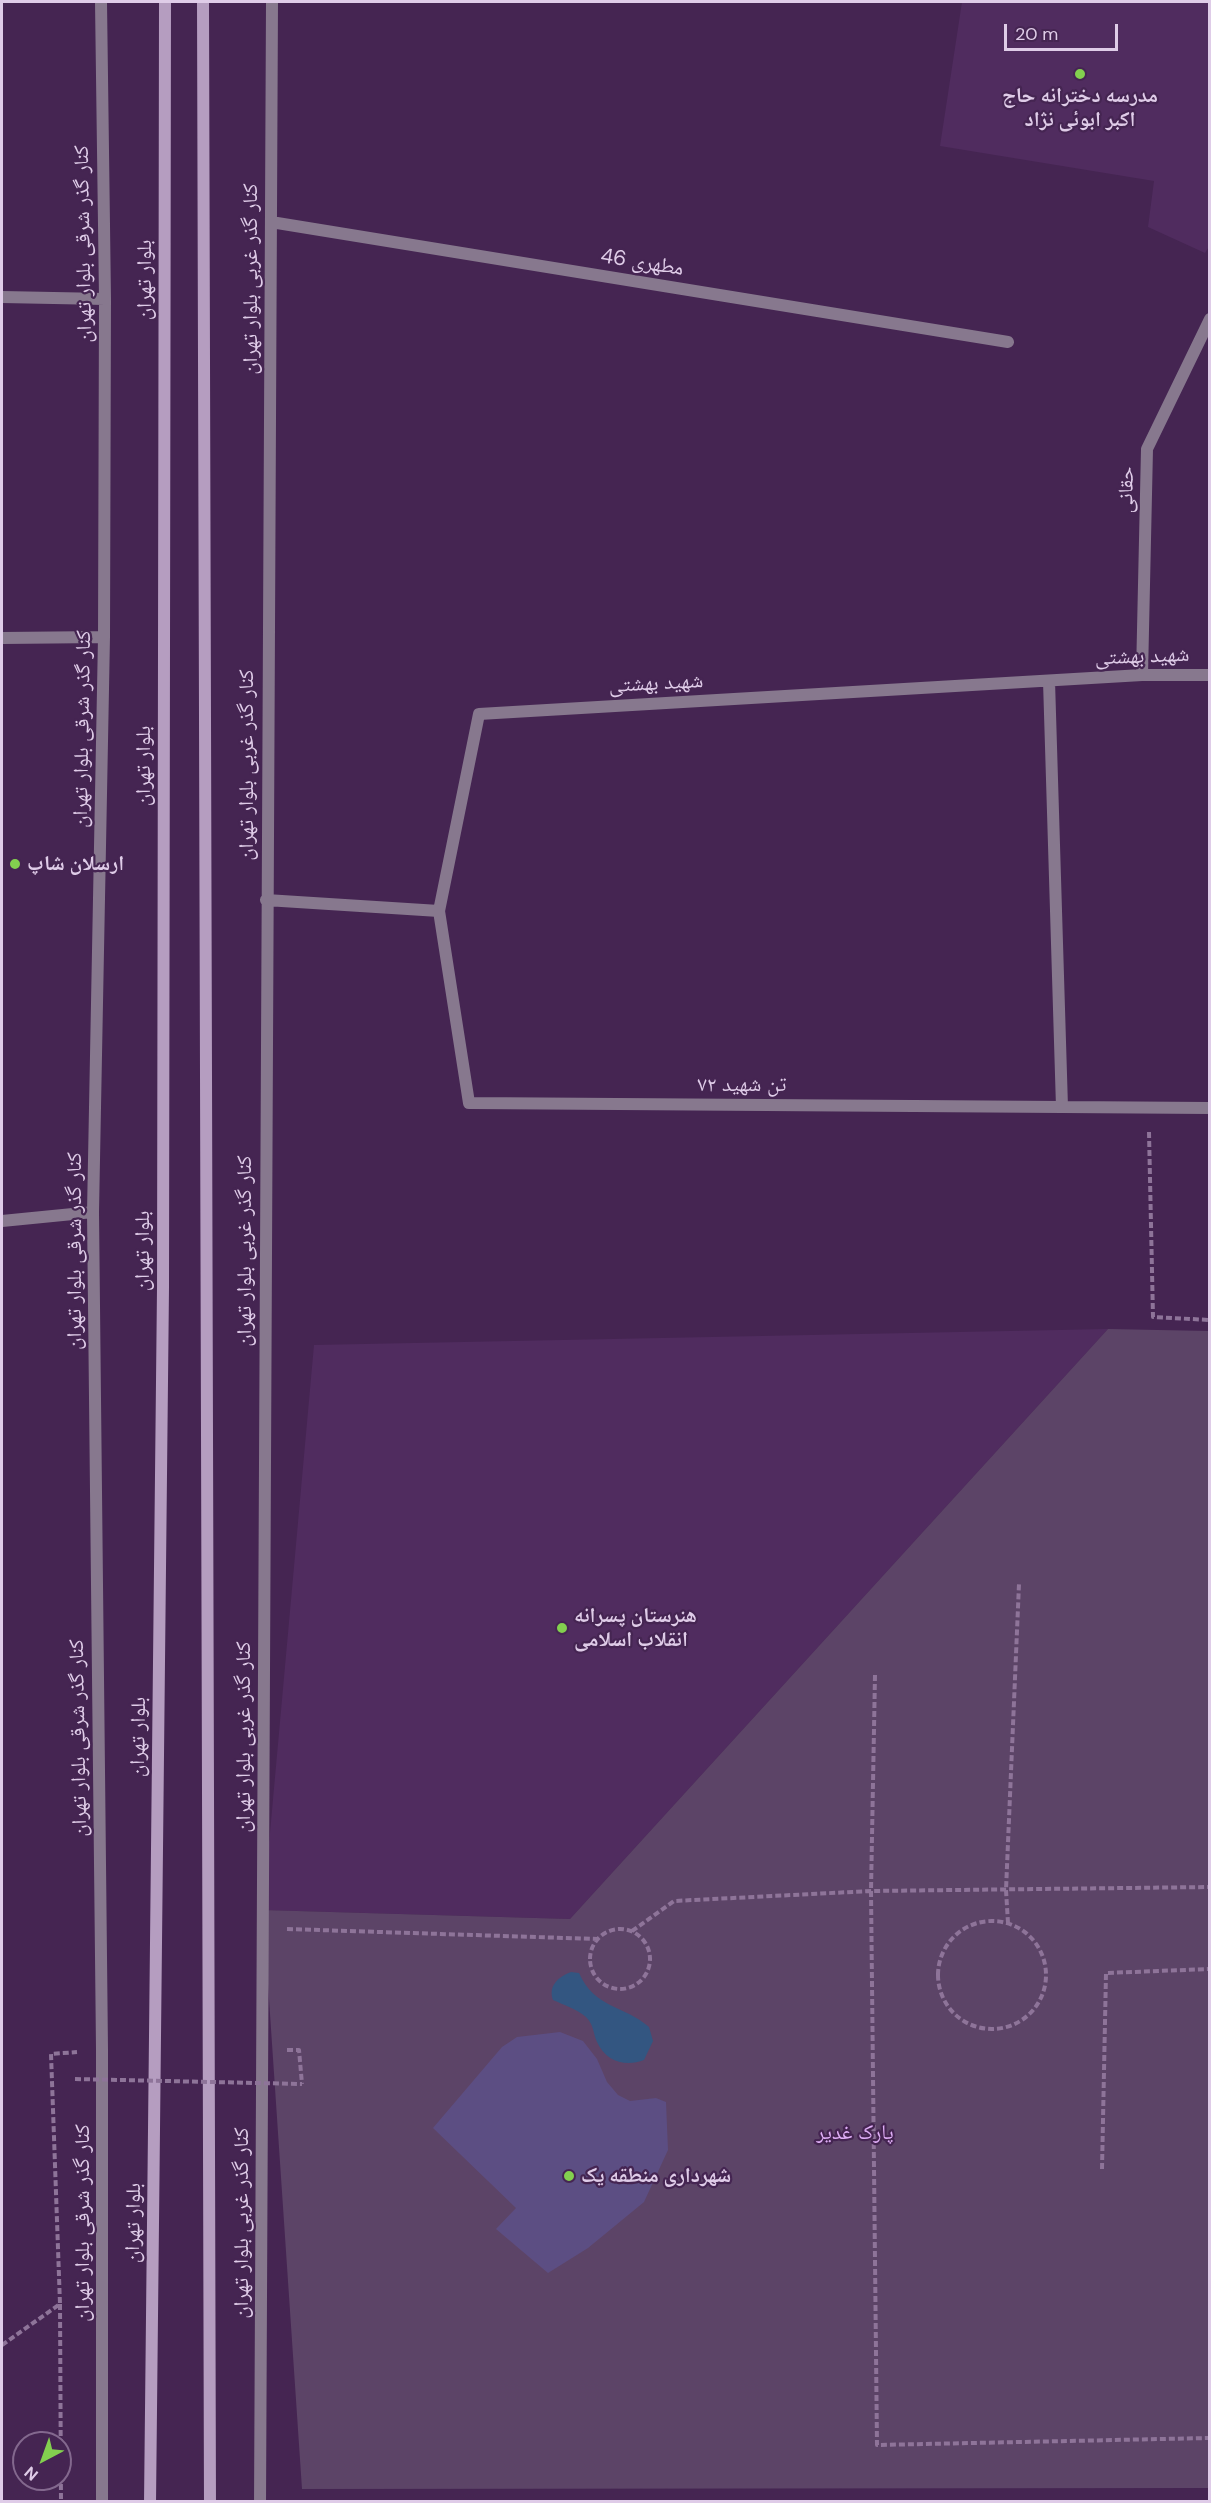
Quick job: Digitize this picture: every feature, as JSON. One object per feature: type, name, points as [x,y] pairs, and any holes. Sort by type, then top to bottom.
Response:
[{"type":"main road","name":"بلوار تهران","points":[[150,2502],[163,1288],[165,2]]},
{"type":"main road","points":[[203,2],[210,2502]]},
{"type":"street","name":"کنار گذر شرقی بلوار تهران","points":[[101,2],[105,299],[104,637],[93,1212],[102,2049],[102,2502]]},
{"type":"street","name":"کنار گذر غربی بلوار تهران","points":[[260,2502],[272,2]]},
{"type":"street","name":"مطهری 46","points":[[271,222],[1008,342]]},
{"type":"street","points":[[2,297],[105,299]]},
{"type":"street","name":"حقانی","points":[[1143,675],[1148,449],[1209,319]]},
{"type":"street","points":[[2,638],[104,637]]},
{"type":"street","name":"شهید بهشتی","points":[[439,911],[479,714],[1143,675],[1209,675]]},
{"type":"street","points":[[1049,681],[1062,1107]]},
{"type":"street","points":[[266,900],[439,911]]},
{"type":"street","name":"۷۲ تن شهید","points":[[439,911],[469,1103],[1209,1108]]},
{"type":"street","points":[[2,1221],[93,1212]]},
{"type":"path","points":[[1149,1107],[1153,1317],[1209,1320]]},
{"type":"path","points":[[1008,1923],[1006,1890],[1019,1584]]},
{"type":"path","points":[[875,1676],[871,1891],[877,2445],[1209,2438]]},
{"type":"path","points":[[632,1931],[674,1901],[871,1891],[1209,1887]]},
{"type":"path","points":[[984,1920],[1008,1923],[1029,1935],[1044,1956],[1047,1980],[1040,2003],[1023,2022],[1000,2030],[975,2028],[954,2015],[940,1995],[936,1971],[944,1947],[960,1929],[984,1920]]},
{"type":"path","points":[[262,1928],[597,1939]]},
{"type":"path","points":[[620,1929],[632,1931],[642,1938],[649,1949],[650,1961],[647,1974],[639,1983],[627,1989],[614,1989],[603,1984],[594,1974],[590,1963],[591,1950],[597,1939],[607,1932],[620,1929]]},
{"type":"path","points":[[1102,2169],[1106,1973],[1209,1969]]},
{"type":"path","points":[[75,2079],[302,2084],[299,2050]]},
{"type":"path","points":[[61,2502],[60,2304],[51,2054],[75,2052]]},
{"type":"path","points":[[2,2344],[60,2304]]},
{"type":"shaded area","name":"مدرسه دخترانه حاج اکبر ابوئی نژاد","points":[[962,2],[1209,2],[1210,245],[1205,253],[1148,227],[1154,181],[940,146]]},
{"type":"shaded area","name":"هنرستان پسرانه انقلاب اسلامی","points":[[1108,1329],[570,1919],[263,1910],[314,1345]]},
{"type":"green space","name":"پارک غدیر","points":[[1108,1329],[1209,1331],[1209,2488],[302,2489],[263,1910],[570,1919]]},
{"type":"water","points":[[571,1972],[579,1973],[593,1994],[649,2027],[653,2041],[644,2060],[624,2063],[611,2058],[601,2049],[591,2023],[586,2017],[575,2009],[553,2000],[553,1986]]},
{"type":"building","name":"شهرداری منطقه یک","points":[[560,2032],[583,2041],[597,2059],[607,2082],[618,2095],[630,2101],[656,2098],[666,2102],[668,2150],[644,2202],[588,2248],[548,2273],[496,2229],[516,2208],[433,2128],[502,2047],[517,2037]]},
{"type":"place","name":"مدرسه دخترانه حاج اکبر ابوئی نژاد","points":[[1080,74]]},
{"type":"place","name":"ارسلان شاپ","points":[[15,864]]},
{"type":"place","name":"هنرستان پسرانه انقلاب اسلامی","points":[[562,1628]]},
{"type":"place","name":"شهرداری منطقه یک","points":[[569,2176]]}]
